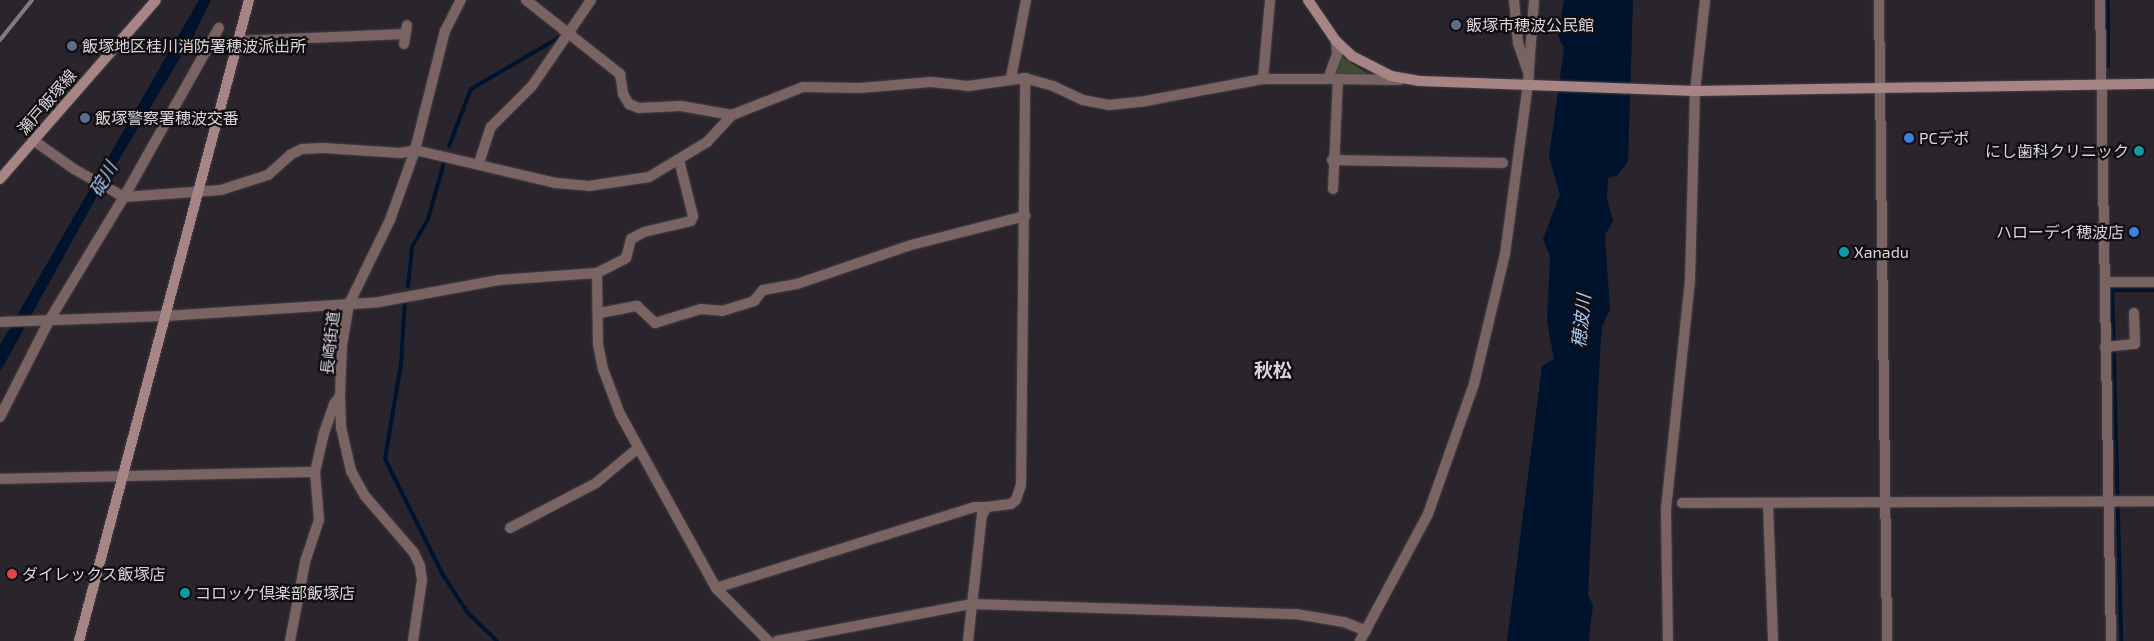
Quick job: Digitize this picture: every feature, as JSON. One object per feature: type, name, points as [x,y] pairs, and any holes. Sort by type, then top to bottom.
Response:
[{"type":"street","name":"瀬戸飯塚線","points":[[1,175],[156,0]]},
{"type":"street","points":[[79,641],[165,316],[201,190],[249,0]]},
{"type":"street","name":"長崎街道","points":[[290,641],[305,562],[319,520],[315,472],[323,436],[334,404],[340,396],[342,344],[349,304],[390,220],[416,150],[445,31],[461,0]]},
{"type":"street","points":[[526,0],[620,74],[623,94],[630,104],[639,108],[681,106],[732,115]]},
{"type":"street","points":[[479,163],[491,127],[532,86],[591,0]]},
{"type":"street","points":[[1011,78],[1026,0]]},
{"type":"street","points":[[1263,79],[1270,0]]},
{"type":"street","points":[[1308,0],[1336,41],[1366,65],[1391,76],[1420,81]]},
{"type":"street","points":[[1514,0],[1518,43],[1530,81]]},
{"type":"street","points":[[1360,641],[1428,514],[1474,384],[1505,254],[1530,81],[1534,0]]},
{"type":"street","points":[[1668,641],[1666,509],[1690,281],[1696,92],[1705,0]]},
{"type":"street","points":[[1878,0],[1880,280],[1887,504],[1887,641]]},
{"type":"street","points":[[2100,0],[2099,85],[2105,282],[2112,347],[2114,502],[2111,641]]},
{"type":"street","points":[[0,417],[47,319],[122,196],[219,28]]},
{"type":"street","points":[[238,41],[405,34]]},
{"type":"street","points":[[1333,189],[1333,79],[1337,54],[1336,41]]},
{"type":"street","points":[[34,140],[74,169],[122,196],[221,190],[268,175],[290,155],[302,150],[401,153],[416,150],[479,163],[556,183],[589,186],[649,177],[679,160],[716,135],[732,115],[803,87],[860,88],[931,82],[968,86],[1011,78],[1025,78],[1053,86],[1083,100],[1109,105],[1182,97],[1263,79],[1530,81],[1696,92],[2154,84]]},
{"type":"street","points":[[716,588],[975,507],[1011,504],[1016,500],[1021,485],[1025,78]]},
{"type":"street","points":[[0,322],[165,316],[349,304],[499,280],[597,273],[626,258],[631,239],[691,221],[693,216],[679,160]]},
{"type":"street","points":[[1332,160],[1503,163]]},
{"type":"street","points":[[600,313],[637,306],[655,323],[701,309],[722,310],[754,301],[763,290],[797,284],[911,245],[1025,216]]},
{"type":"street","points":[[597,273],[595,284],[600,313],[598,344],[603,369],[638,448],[716,588],[768,641]]},
{"type":"street","points":[[2105,282],[2154,282]]},
{"type":"street","points":[[2112,347],[2135,344],[2134,313]]},
{"type":"street","points":[[340,396],[341,427],[351,471],[365,496],[414,553],[420,566],[422,580],[413,641]]},
{"type":"street","points":[[510,528],[596,483],[638,448]]},
{"type":"street","points":[[0,479],[122,478],[315,472]]},
{"type":"street","points":[[1682,503],[1887,504],[2154,500]]},
{"type":"street","points":[[1768,504],[1773,641]]},
{"type":"street","points":[[968,641],[982,515],[988,507]]},
{"type":"street","points":[[777,641],[971,604],[1296,614],[1344,622],[1366,631]]},
{"type":"green space","points":[[1341,56],[1371,76],[1335,76]]},
{"type":"water","name":"碇川","points":[[199,0],[211,0],[194,35],[97,196],[0,372],[0,345]]},
{"type":"water","name":"穂波川","points":[[1564,0],[1633,0],[1628,161],[1618,175],[1608,178],[1607,198],[1613,221],[1605,235],[1610,309],[1602,327],[1600,352],[1588,595],[1593,605],[1589,641],[1507,641],[1542,366],[1554,359],[1547,322],[1550,256],[1543,239],[1560,195],[1549,157],[1564,49],[1558,36]]},
{"type":"waterway","points":[[2108,0],[2108,66]]},
{"type":"waterway","points":[[449,146],[471,89],[560,37]]},
{"type":"waterway","points":[[408,286],[412,247],[428,219],[445,159]]},
{"type":"waterway","points":[[2112,286],[2121,641]]},
{"type":"waterway","points":[[2112,290],[2154,290]]},
{"type":"waterway","points":[[405,300],[401,364],[385,459],[443,575],[468,613],[497,641]]},
{"type":"railway","points":[[0,40],[32,0]]},
{"type":"place","name":"飯塚市穂波公民館","points":[[1456,25]]},
{"type":"place","name":"飯塚地区桂川消防署穂波派出所","points":[[72,46]]},
{"type":"place","name":"飯塚警察署穂波交番","points":[[85,118]]},
{"type":"place","name":"PCデポ","points":[[1909,138]]},
{"type":"place","name":"にし歯科クリニック","points":[[2139,151]]},
{"type":"place","name":"ハローデイ穂波店","points":[[2134,232]]},
{"type":"place","name":"Xanadu","points":[[1844,252]]},
{"type":"place","name":"ダイレックス飯塚店","points":[[12,574]]},
{"type":"place","name":"コロッケ倶楽部飯塚店","points":[[185,593]]},
{"type":"district","name":"秋松","points":[[1273,370]]}]
